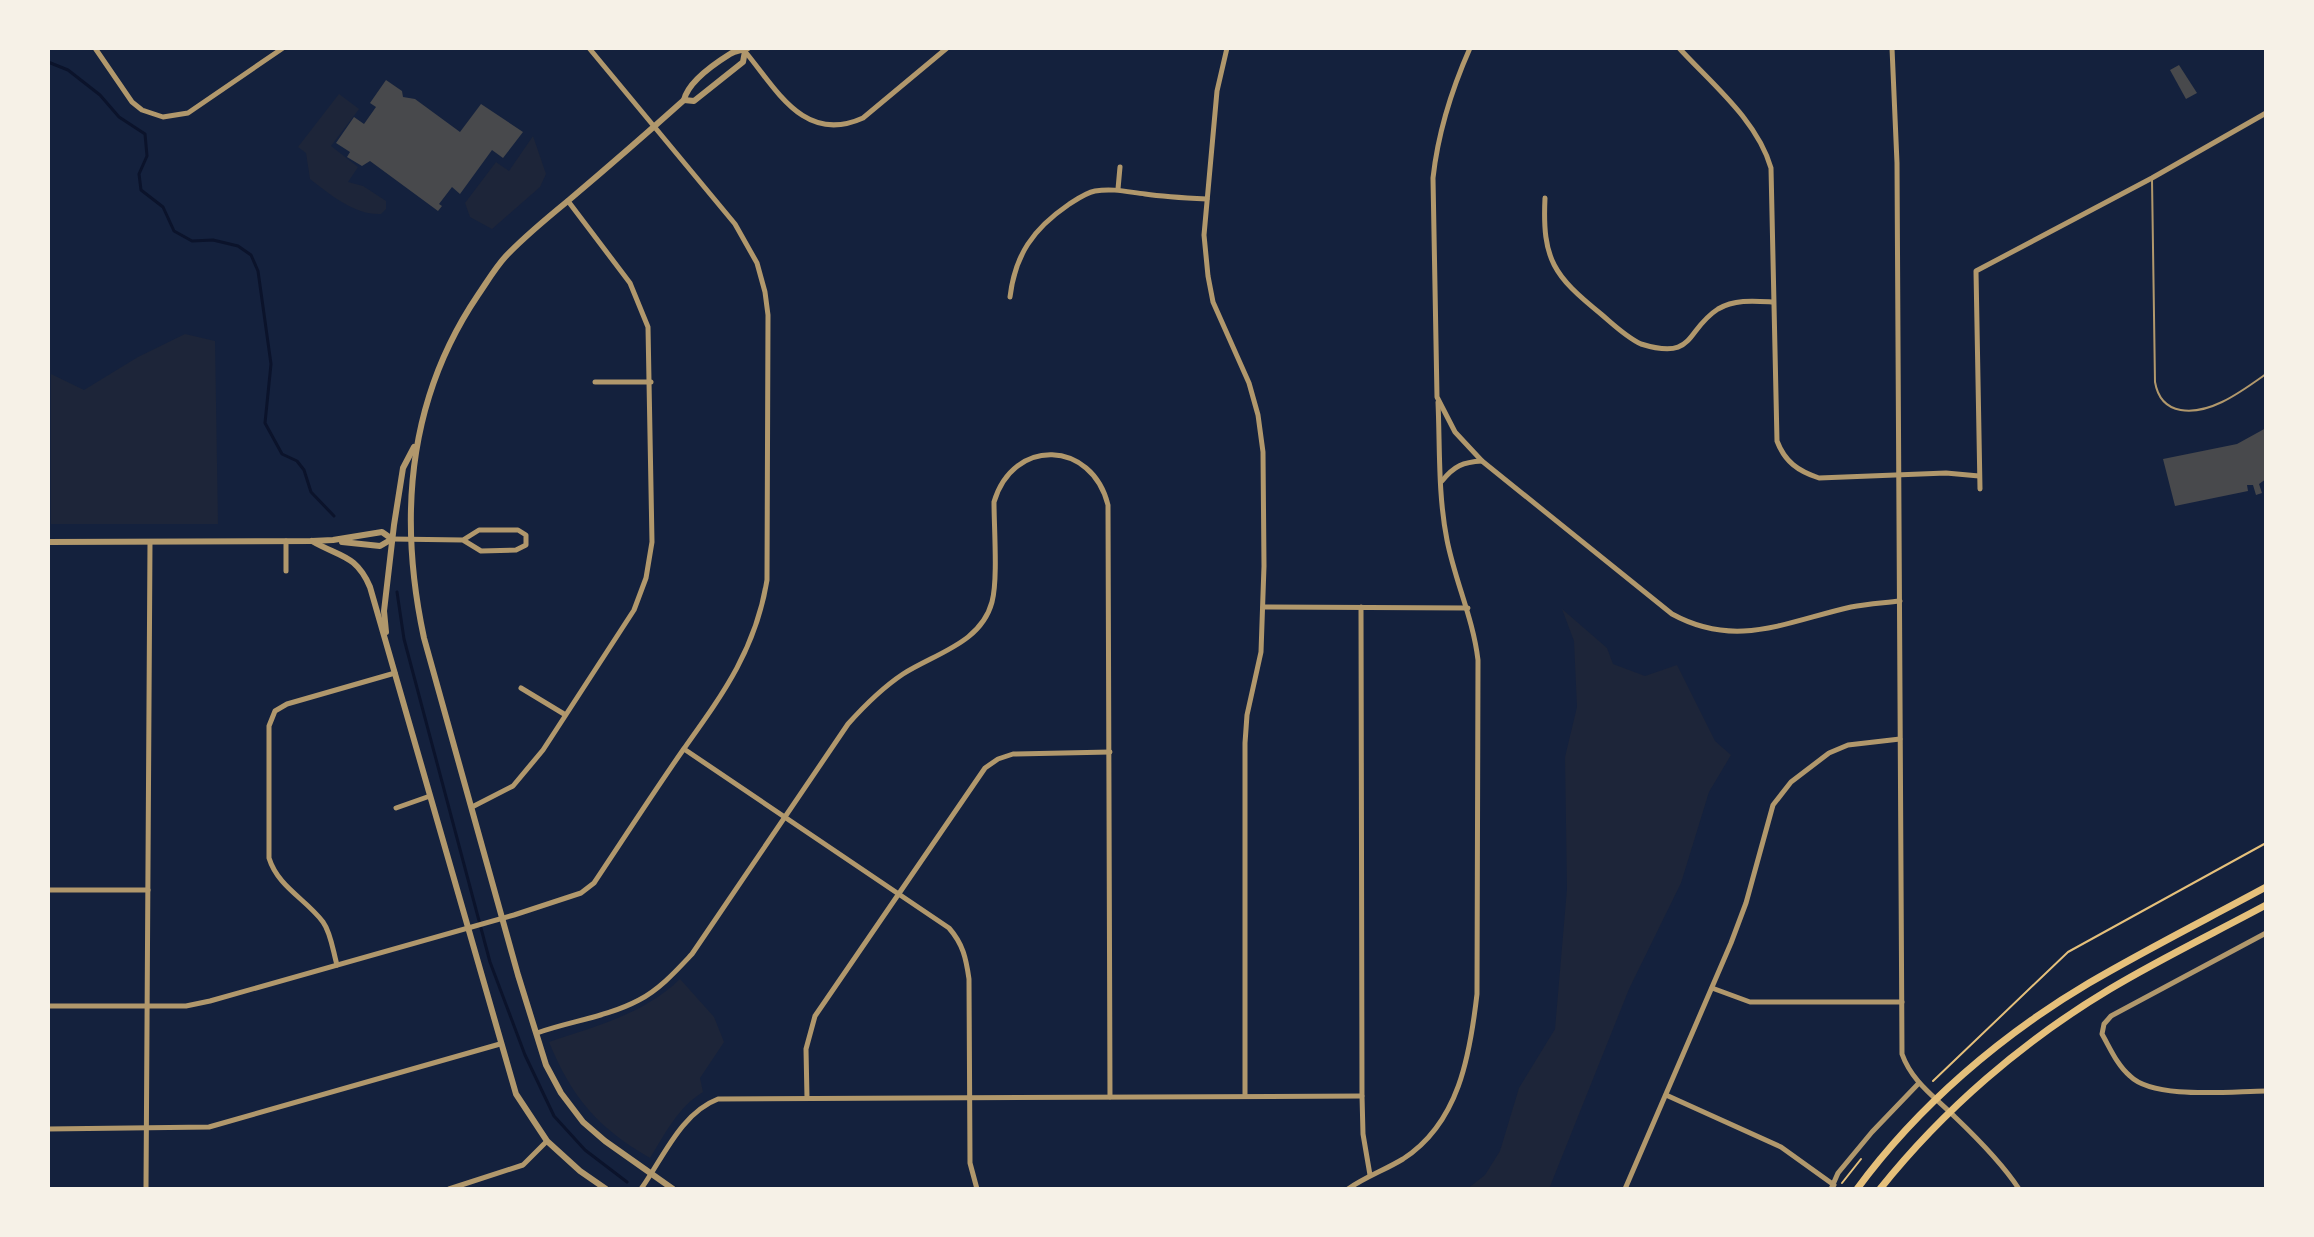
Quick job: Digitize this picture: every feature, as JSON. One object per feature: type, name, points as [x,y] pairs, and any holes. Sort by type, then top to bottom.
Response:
[{"type":"main road","points":[[1857,1189],[1936,1099],[1993,1050],[2054,1005],[2266,887]]},
{"type":"main road","points":[[1880,1189],[1950,1111],[2065,1018],[2111,989],[2266,905]]},
{"type":"street","points":[[95,48],[132,102],[154,115],[176,116],[188,113],[283,48]]},
{"type":"street","points":[[48,1006],[186,1006],[210,1001],[581,893],[594,883],[733,675],[755,634],[767,580],[768,315],[765,292],[757,263],[735,224],[589,48]]},
{"type":"street","points":[[745,49],[800,115],[814,123],[833,126],[849,125],[863,118],[947,48]]},
{"type":"street","points":[[1227,48],[1217,91],[1204,235],[1210,289],[1249,383],[1258,415],[1263,452],[1261,652],[1247,715],[1245,743],[1245,1095]]},
{"type":"street","points":[[1348,1189],[1404,1158],[1437,1127],[1453,1101],[1461,1080],[1472,1035],[1477,994],[1478,660],[1468,608],[1447,543],[1441,482],[1433,178],[1443,117],[1470,48]]},
{"type":"street","points":[[1679,48],[1755,131],[1771,168],[1777,441],[1782,454],[1791,465],[1819,478],[1900,473],[1967,473],[1979,476]]},
{"type":"street","points":[[1892,48],[1897,163],[1902,1054],[1908,1069],[1919,1083],[1950,1111],[2019,1189]]},
{"type":"street","points":[[684,100],[694,101],[743,62],[745,49]]},
{"type":"street","points":[[673,1189],[583,1122],[561,1093],[546,1065],[424,638],[415,594],[410,540],[416,444],[430,388],[450,341],[466,312],[507,256],[541,221],[684,100],[686,89],[734,51],[745,49]]},
{"type":"street","points":[[1980,489],[1976,271],[2152,178],[2266,113]]},
{"type":"street","points":[[1118,189],[1120,167]]},
{"type":"street","points":[[1010,297],[1015,269],[1032,234],[1078,198],[1093,191],[1118,189],[1207,199]]},
{"type":"street","points":[[1545,198],[1547,247],[1563,281],[1641,344],[1657,349],[1673,349],[1694,336],[1718,309],[1732,303],[1773,302]]},
{"type":"street","points":[[472,807],[513,786],[543,750],[634,610],[646,578],[652,542],[648,327],[630,283],[568,201]]},
{"type":"street","points":[[595,382],[651,382]]},
{"type":"street","points":[[1437,397],[1455,432],[1482,461],[1672,614],[1692,625],[1717,631],[1761,631],[1853,607],[1900,601]]},
{"type":"street","points":[[386,642],[384,611],[392,539],[403,468],[416,444]]},
{"type":"street","points":[[537,1033],[614,1011],[641,999],[666,981],[692,954],[836,740],[875,694],[904,673],[972,636],[981,626],[993,597],[994,502],[998,490],[1013,470],[1034,457],[1051,455],[1068,457],[1096,475],[1108,505],[1110,1097]]},
{"type":"street","points":[[1441,482],[1452,468],[1465,462],[1482,461]]},
{"type":"street","points":[[48,542],[312,541],[382,532],[392,539],[463,540],[481,551],[516,550],[526,545],[526,535],[518,530],[479,530],[463,540]]},
{"type":"street","points":[[333,540],[380,546],[392,539]]},
{"type":"street","points":[[286,541],[286,571]]},
{"type":"street","points":[[312,541],[347,556],[360,568],[370,587],[516,1094],[547,1141],[580,1171],[606,1189]]},
{"type":"street","points":[[146,1189],[150,542]]},
{"type":"street","points":[[1263,607],[1468,608]]},
{"type":"street","points":[[1361,607],[1362,1096],[1363,1134],[1370,1175]]},
{"type":"street","points":[[337,965],[323,922],[289,889],[273,869],[269,858],[269,726],[275,711],[287,704],[395,673]]},
{"type":"street","points":[[521,688],[564,714]]},
{"type":"street","points":[[1625,1189],[1746,903],[1760,843],[1776,800],[1791,782],[1829,753],[1867,741],[1900,739]]},
{"type":"street","points":[[684,749],[949,928],[959,940],[966,954],[969,979],[970,1163],[977,1189]]},
{"type":"street","points":[[807,1098],[806,1049],[815,1016],[977,777],[998,759],[1013,754],[1110,752]]},
{"type":"street","points":[[396,808],[430,796]]},
{"type":"street","points":[[48,890],[148,890]]},
{"type":"street","points":[[2266,933],[2111,1016],[2104,1024],[2102,1034],[2118,1063],[2130,1077],[2152,1089],[2266,1091]]},
{"type":"street","points":[[1712,988],[1750,1002],[1902,1002]]},
{"type":"street","points":[[48,1129],[209,1127],[500,1044]]},
{"type":"street","points":[[1666,1095],[1781,1147],[1832,1187],[1838,1173],[1872,1132],[1919,1083]]},
{"type":"street","points":[[641,1189],[691,1114],[703,1104],[718,1099],[1362,1096]]},
{"type":"street","points":[[449,1189],[523,1165],[547,1141]]},
{"type":"lane","points":[[2152,178],[2158,397],[2166,406],[2179,410],[2221,403],[2266,374]]},
{"type":"path","points":[[1933,1081],[2068,952],[2266,843]]},
{"type":"shaded area","points":[[339,94],[359,109],[331,146],[358,167],[348,182],[363,186],[386,201],[386,209],[381,214],[352,208],[310,179],[306,153],[298,147]]},
{"type":"shaded area","points":[[533,136],[546,174],[540,187],[492,229],[470,217],[465,203],[496,162],[509,171]]},
{"type":"shaded area","points":[[185,334],[215,341],[218,524],[51,524],[51,374],[84,390],[138,357]]},
{"type":"shaded area","points":[[1562,609],[1607,648],[1613,664],[1645,676],[1677,665],[1715,741],[1731,755],[1709,792],[1681,883],[1629,989],[1549,1189],[1467,1189],[1485,1175],[1500,1151],[1519,1088],[1555,1029],[1567,889],[1565,757],[1577,707],[1574,641]]},
{"type":"shaded area","points":[[680,979],[714,1017],[724,1042],[700,1078],[703,1092],[679,1113],[650,1158],[616,1135],[589,1110],[567,1080],[549,1042],[635,1010]]},
{"type":"building","points":[[2179,65],[2197,93],[2186,99],[2170,70]]},
{"type":"building","points":[[386,80],[402,91],[403,97],[415,99],[460,132],[481,104],[523,132],[503,158],[492,150],[460,194],[452,187],[439,204],[442,206],[438,211],[370,161],[362,166],[347,157],[350,152],[336,143],[354,117],[364,124],[376,107],[370,103]]},
{"type":"building","points":[[2266,428],[2266,479],[2259,484],[2262,493],[2256,495],[2253,485],[2247,485],[2248,491],[2175,506],[2163,459],[2237,444]]},
{"type":"waterway","points":[[48,62],[68,70],[100,95],[119,117],[145,134],[147,156],[139,174],[141,190],[163,207],[174,231],[192,241],[213,240],[238,246],[251,255],[258,271],[271,364],[265,423],[282,454],[297,461],[304,470],[311,492],[334,516]]},
{"type":"waterway","points":[[397,592],[404,639],[490,962],[525,1055],[554,1116],[585,1150],[627,1182]]}]
